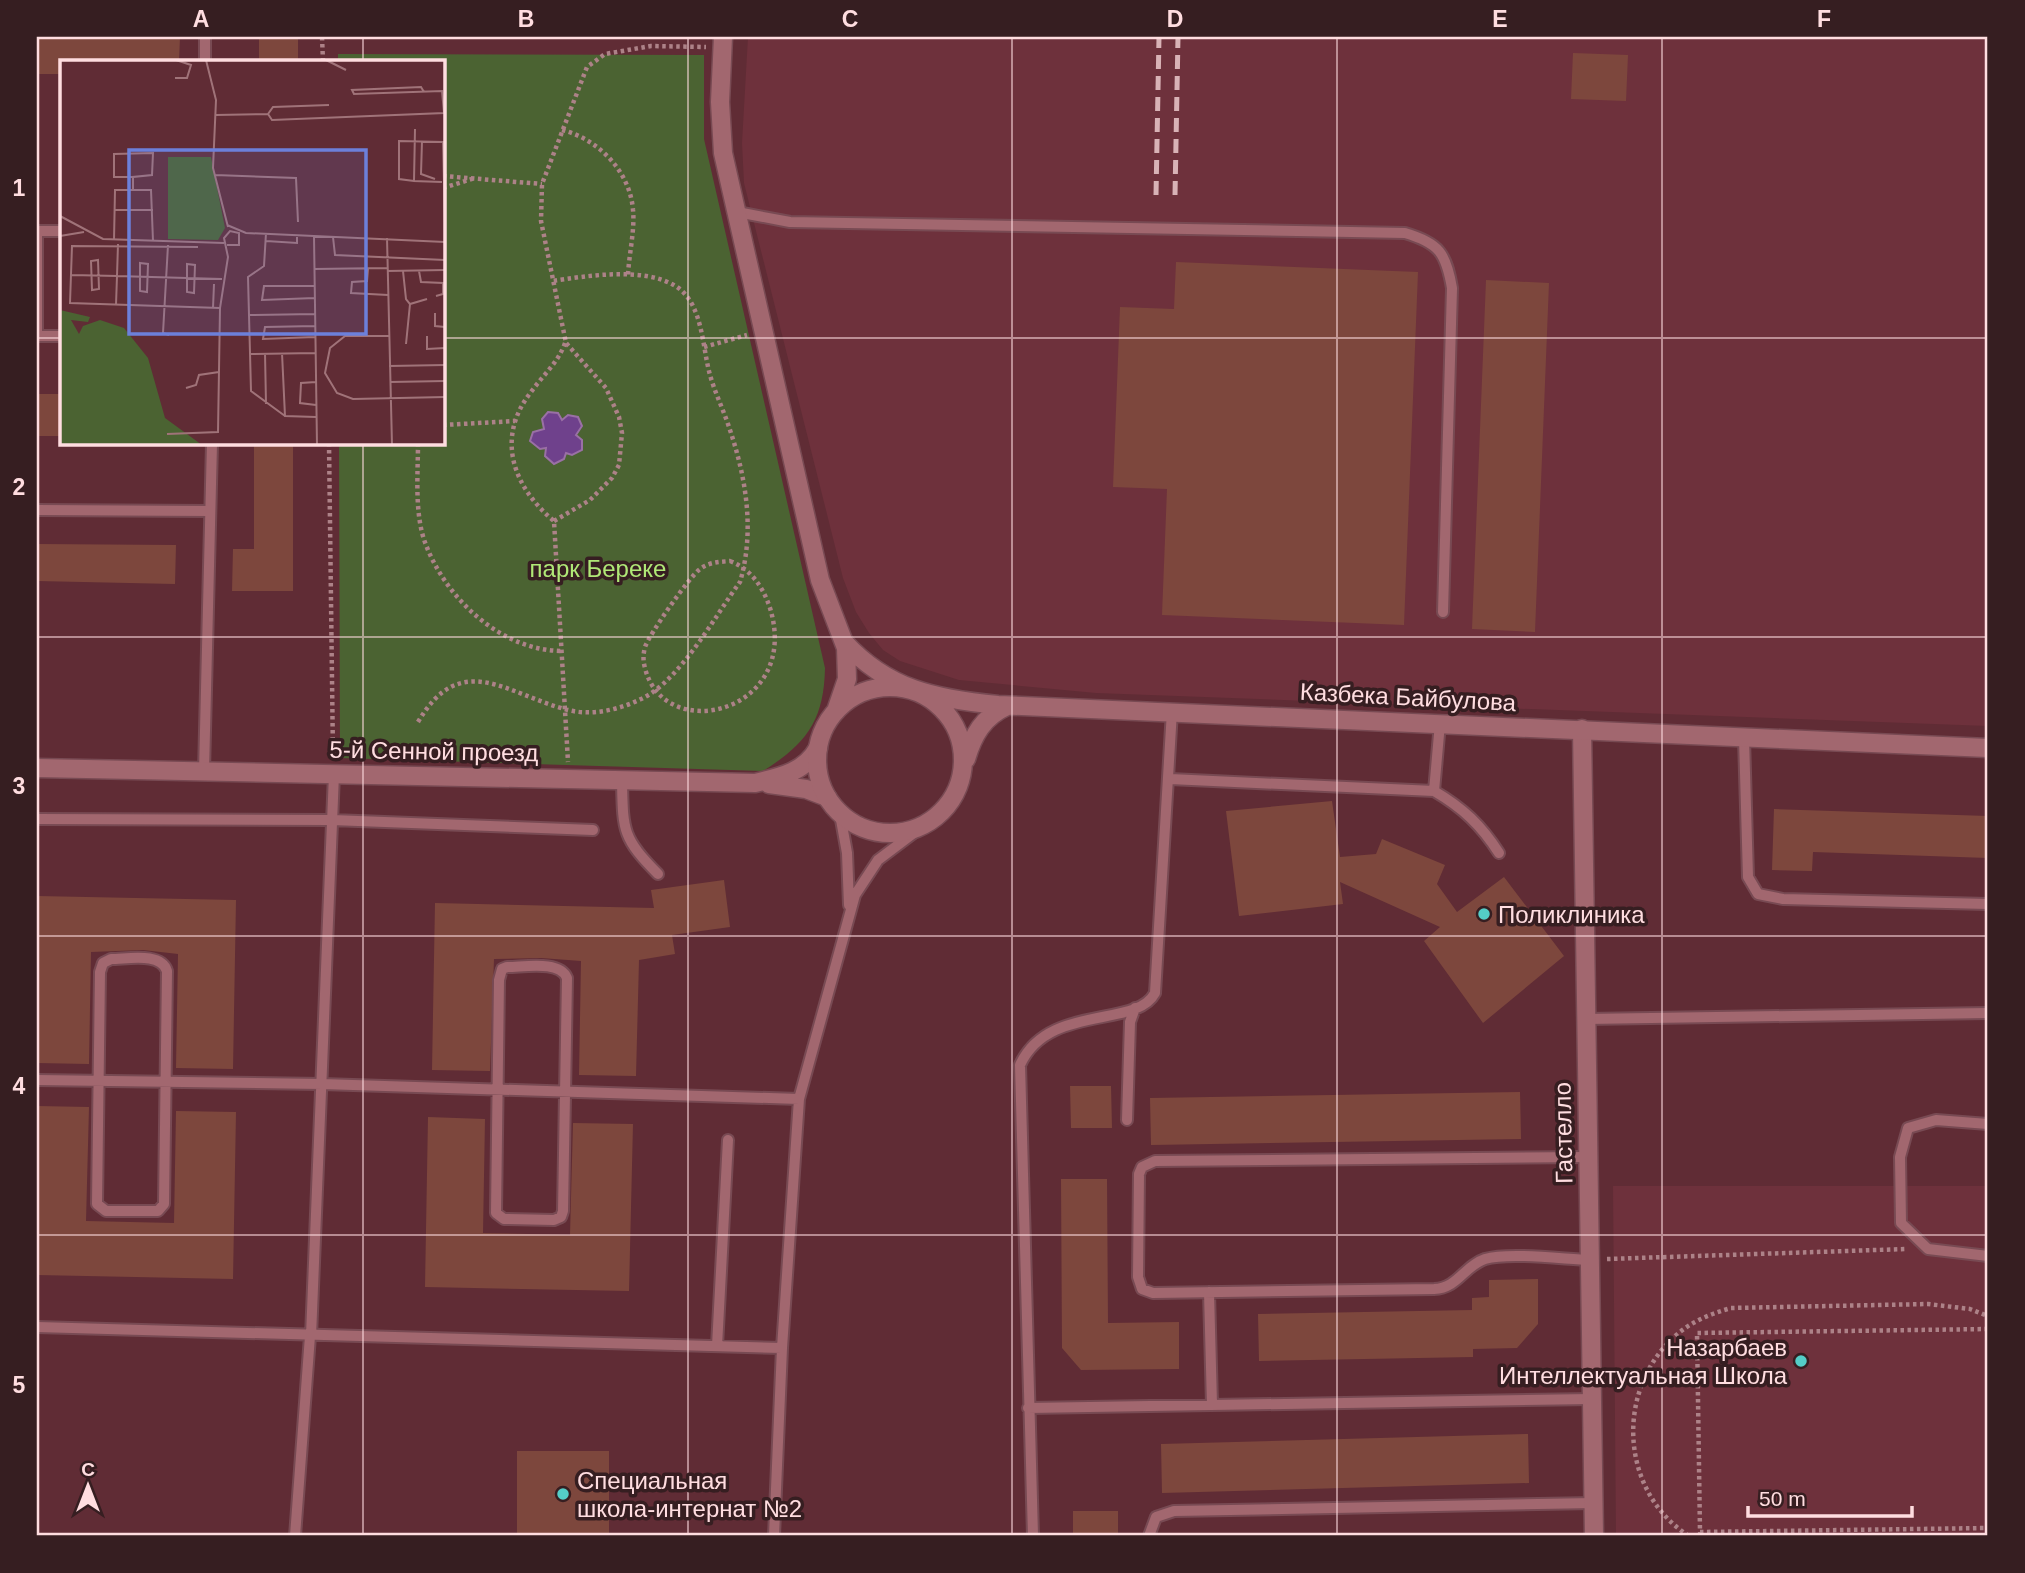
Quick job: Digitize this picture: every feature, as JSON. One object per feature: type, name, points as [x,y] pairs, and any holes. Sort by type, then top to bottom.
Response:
[{"type":"street","points":[[723,42],[720,102],[723,153],[820,579],[844,642],[848,672],[836,711]]},
{"type":"street","name":"Казбека Байбулова","points":[[844,642],[872,668],[921,694],[1010,705],[1988,748]]},
{"type":"street","points":[[963,768],[962,746],[954,724],[940,707],[921,694],[899,688],[876,689],[854,696],[836,711],[824,728],[818,748],[818,773],[827,797],[840,814],[859,827],[882,833],[905,832],[927,823],[952,800],[979,727],[989,716],[1010,705]]},
{"type":"street","name":"Гастелло","points":[[1582,729],[1594,1536]]},
{"type":"street","name":"5-й Сенной проезд","points":[[37,768],[755,783],[795,771],[808,761],[818,748]]},
{"type":"street","points":[[755,783],[806,789],[827,797]]},
{"type":"lane","points":[[205,37],[205,60]]},
{"type":"lane","points":[[737,212],[790,222],[1405,233],[1427,240],[1441,252],[1448,267],[1452,288],[1443,612]]},
{"type":"lane","points":[[60,231],[37,231],[37,336],[60,336]]},
{"type":"lane","points":[[204,772],[212,444]]},
{"type":"lane","points":[[37,510],[210,511]]},
{"type":"lane","points":[[1033,1536],[1020,1065],[1026,1052],[1039,1038],[1057,1028],[1135,1008],[1148,1002],[1155,993],[1172,711]]},
{"type":"lane","points":[[1434,791],[1440,723]]},
{"type":"lane","points":[[1744,738],[1748,877],[1758,894],[1783,899],[1988,904]]},
{"type":"lane","points":[[295,1536],[310,1336],[334,774]]},
{"type":"lane","points":[[1170,779],[1434,791],[1458,805],[1481,825],[1499,853]]},
{"type":"lane","points":[[622,781],[626,835],[635,851],[658,874]]},
{"type":"lane","points":[[840,814],[847,853],[849,915]]},
{"type":"lane","points":[[37,819],[332,820],[593,830]]},
{"type":"lane","points":[[774,1536],[782,1348],[799,1099],[849,915],[860,885],[878,860],[927,823]]},
{"type":"lane","points":[[111,958],[157,959],[164,963],[167,971],[166,1082],[163,1208],[155,1212],[106,1211],[99,1207],[97,1200],[98,1081],[101,967],[111,958]]},
{"type":"lane","points":[[507,967],[556,967],[563,971],[567,978],[565,1091],[563,1214],[554,1220],[504,1219],[498,1216],[500,974],[507,967]]},
{"type":"lane","points":[[1127,1120],[1130,1022],[1135,1008]]},
{"type":"lane","points":[[1586,1019],[1988,1013]]},
{"type":"lane","points":[[37,1080],[322,1084],[799,1099]]},
{"type":"lane","points":[[1988,1124],[1936,1120],[1908,1128],[1900,1157],[1901,1223],[1928,1249],[1988,1256]]},
{"type":"lane","points":[[717,1346],[727,1140]]},
{"type":"lane","points":[[1588,1157],[1148,1163],[1142,1167],[1138,1180],[1140,1284],[1153,1293],[1441,1289],[1456,1282],[1468,1269],[1485,1259],[1590,1259]]},
{"type":"lane","points":[[1209,1292],[1212,1405]]},
{"type":"lane","points":[[37,1327],[782,1348]]},
{"type":"lane","points":[[1028,1408],[1592,1399]]},
{"type":"lane","points":[[1149,1536],[1156,1517],[1174,1511],[1594,1503]]},
{"type":"path","points":[[322,37],[323,60]]},
{"type":"path","points":[[554,521],[590,500],[612,478],[622,449],[619,417],[606,388],[566,343],[541,221],[542,184],[587,67],[605,54],[651,46],[723,42]]},
{"type":"path","points":[[562,130],[582,135],[617,166],[624,179],[633,209],[628,275]]},
{"type":"path","points":[[444,176],[542,184]]},
{"type":"path","points":[[444,188],[476,178]]},
{"type":"path","points":[[418,722],[442,692],[479,681],[495,682],[567,709],[598,712],[643,699],[668,680],[740,582],[745,567],[748,505],[742,471],[710,377],[696,314],[687,295],[660,279],[628,275],[595,274],[552,281]]},
{"type":"path","points":[[704,347],[765,331]]},
{"type":"path","points":[[566,343],[560,358],[529,393],[515,421],[512,436],[514,468],[519,483],[538,508],[554,521],[567,709],[568,779]]},
{"type":"path","points":[[444,425],[515,421]]},
{"type":"path","points":[[329,444],[334,774]]},
{"type":"path","points":[[418,444],[418,489],[425,542],[439,571],[467,608],[505,636],[534,648],[563,650]]},
{"type":"path","points":[[730,561],[745,567],[765,592],[774,622],[772,652],[762,682],[739,702],[709,709],[676,708],[655,689],[643,660],[646,645],[690,580],[700,569],[715,562],[730,561]]},
{"type":"path","points":[[1590,1259],[1928,1249]]},
{"type":"path","points":[[1689,1536],[1654,1503],[1637,1466],[1633,1446],[1635,1405],[1641,1385],[1655,1359],[1675,1336],[1711,1314],[1731,1308],[1928,1304],[1960,1307],[1988,1316]]},
{"type":"path","points":[[1988,1329],[1697,1333],[1700,1532],[1988,1528]]},
{"type":"shaded area","points":[[748,37],[1988,37],[1988,726],[1096,693],[959,680],[900,661],[883,650],[869,633],[856,612],[843,578],[744,183],[742,143]]},
{"type":"shaded area","points":[[548,412],[558,413],[562,420],[568,415],[578,417],[582,426],[576,435],[582,440],[582,450],[572,455],[566,453],[564,459],[554,464],[545,456],[546,448],[540,449],[530,441],[533,432],[544,429],[542,419]]},
{"type":"shaded area","name":"Назарбаев Интеллектуальная Школа","points":[[1613,1186],[1988,1186],[1988,1536],[1616,1536]]},
{"type":"green space","name":"парк Береке","points":[[338,54],[704,55],[704,139],[825,668],[821,703],[810,729],[791,751],[763,771],[340,758],[339,444],[444,444],[444,60],[338,60]]},
{"type":"building","points":[[37,37],[180,37],[179,60],[60,60],[60,74],[37,74]]},
{"type":"building","points":[[259,37],[298,37],[298,60],[259,60]]},
{"type":"building","points":[[1573,53],[1628,55],[1626,101],[1571,99]]},
{"type":"building","points":[[1176,262],[1418,272],[1404,625],[1162,615],[1167,489],[1113,487],[1120,307],[1174,309]]},
{"type":"building","points":[[1486,280],[1549,283],[1535,632],[1472,629]]},
{"type":"building","points":[[37,394],[60,394],[60,436],[37,436]]},
{"type":"building","points":[[254,444],[293,444],[293,591],[232,591],[233,549],[254,549]]},
{"type":"building","points":[[37,544],[176,545],[175,584],[37,581]]},
{"type":"building","name":"Поликлиника","points":[[1332,801],[1340,857],[1376,854],[1382,839],[1445,865],[1437,884],[1457,912],[1504,877],[1564,956],[1483,1023],[1424,941],[1440,927],[1340,882],[1343,904],[1239,916],[1226,811]]},
{"type":"building","points":[[1774,809],[1988,816],[1988,858],[1813,852],[1812,871],[1772,870]]},
{"type":"building","points":[[724,880],[730,927],[672,935],[675,954],[639,960],[636,1076],[579,1075],[581,961],[541,958],[494,959],[490,1071],[432,1070],[435,903],[654,908],[651,890]]},
{"type":"building","points":[[37,896],[236,900],[233,1069],[176,1068],[178,954],[143,950],[91,952],[89,1064],[37,1063]]},
{"type":"building","points":[[1070,1086],[1111,1086],[1112,1128],[1071,1128]]},
{"type":"building","points":[[1520,1092],[1521,1139],[1151,1145],[1150,1098]]},
{"type":"building","points":[[37,1106],[89,1107],[86,1221],[174,1223],[176,1111],[236,1112],[233,1279],[37,1275]]},
{"type":"building","points":[[428,1117],[485,1119],[483,1233],[570,1235],[573,1123],[633,1124],[629,1291],[425,1287]]},
{"type":"building","points":[[1061,1179],[1107,1179],[1108,1323],[1179,1322],[1179,1369],[1081,1370],[1062,1348]]},
{"type":"building","points":[[1538,1279],[1538,1324],[1517,1348],[1473,1349],[1473,1357],[1259,1361],[1258,1314],[1472,1310],[1472,1298],[1489,1297],[1489,1280]]},
{"type":"building","points":[[1528,1434],[1529,1483],[1162,1493],[1161,1444]]},
{"type":"building","name":"Специальная школа-интернат №2","points":[[517,1451],[609,1451],[609,1536],[517,1536]]},
{"type":"building","points":[[1073,1511],[1118,1511],[1118,1536],[1073,1536]]},
{"type":"railway","points":[[1156,195],[1159,37]]},
{"type":"railway","points":[[1175,195],[1178,37]]},
{"type":"place","name":"Поликлиника","points":[[1484,914]]},
{"type":"place","name":"Назарбаев Интеллектуальная Школа","points":[[1801,1361]]},
{"type":"place","name":"Специальная школа-интернат №2","points":[[563,1494]]}]
